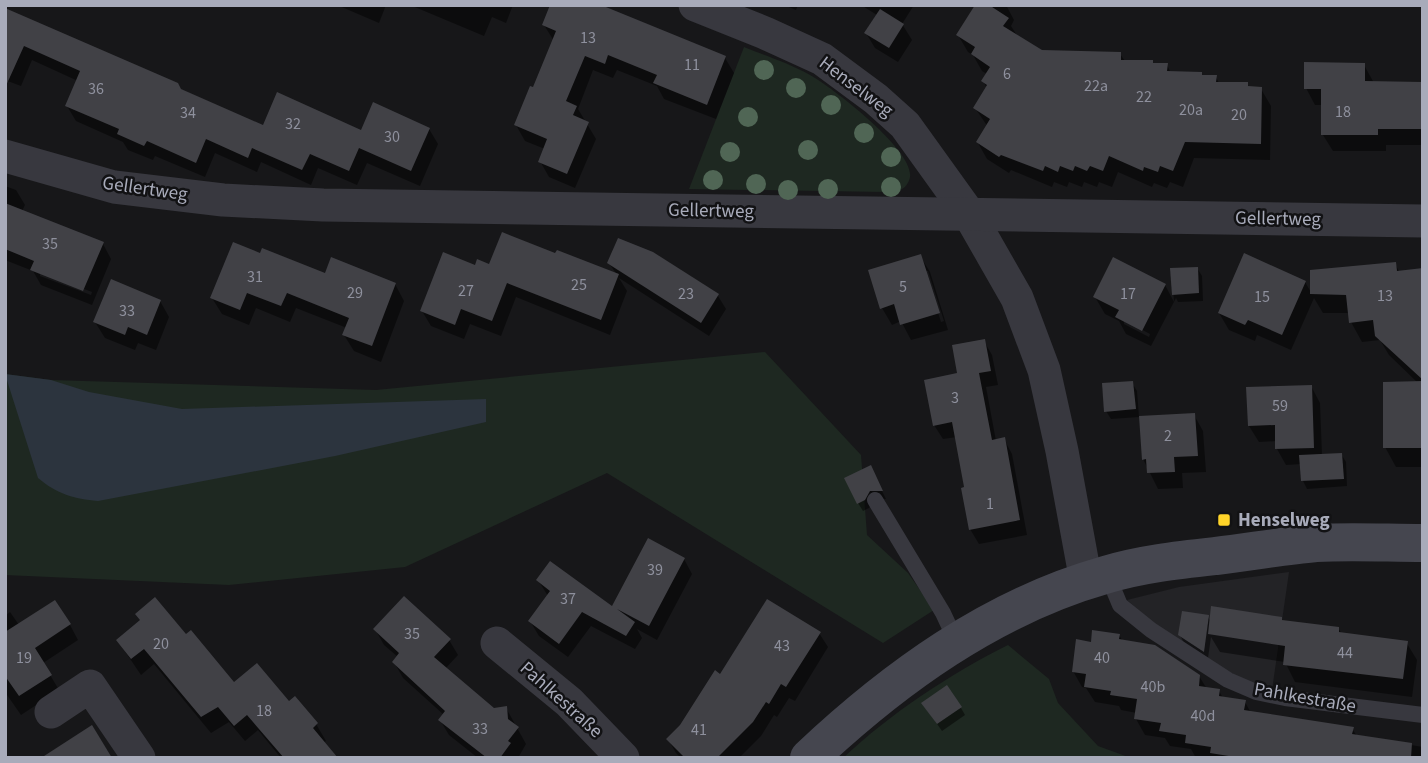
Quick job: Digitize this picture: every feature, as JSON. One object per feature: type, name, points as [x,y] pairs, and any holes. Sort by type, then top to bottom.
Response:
[{"type":"street","name":"Henselweg","points":[[695,5],[822,59],[876,99],[905,125],[969,215],[1017,298],[1044,370],[1062,451],[1096,578]]},
{"type":"street","name":"Gellertweg","points":[[5,156],[114,187],[223,200],[323,205],[1423,221]]},
{"type":"street","points":[[809,758],[900,680],[956,641],[1040,599],[1096,578],[1164,562],[1317,543],[1423,543]]},
{"type":"street","name":"Pahlkestraße","points":[[497,643],[569,702],[623,758]]},
{"type":"street","points":[[51,712],[90,686],[139,758]]},
{"type":"lane","points":[[875,500],[943,613],[956,641]]},
{"type":"lane","name":"Pahlkestraße","points":[[1096,578],[1120,605],[1150,630],[1228,680],[1256,692],[1423,715]]},
{"type":"shaded area","points":[[744,47],[810,75],[853,106],[900,152],[908,166],[910,177],[906,185],[900,190],[889,192],[689,189]]},
{"type":"shaded area","points":[[765,352],[861,455],[867,535],[908,573],[934,610],[883,643],[607,473],[405,567],[229,585],[5,575],[5,374],[51,380],[376,390]]},
{"type":"shaded area","points":[[5,374],[51,380],[89,392],[182,409],[486,399],[486,422],[335,456],[98,501],[66,495],[38,478]]},
{"type":"shaded area","points":[[1289,572],[1272,690],[1250,684],[1207,659],[1159,628],[1127,600],[1179,587]]},
{"type":"shaded area","points":[[1008,645],[1049,679],[1058,703],[1098,746],[1131,758],[843,758],[881,725],[922,696]]},
{"type":"building","points":[[550,5],[601,5],[726,56],[707,105],[653,83],[657,75],[608,55],[605,64],[585,56],[566,101],[577,106],[573,115],[589,122],[567,174],[538,162],[547,139],[514,125],[556,31],[542,25]]},
{"type":"building","points":[[975,5],[989,5],[1009,18],[1003,26],[1042,50],[1121,52],[1121,60],[1153,60],[1153,63],[1168,63],[1167,71],[1202,72],[1202,75],[1217,75],[1216,82],[1248,82],[1248,86],[1262,87],[1261,144],[1185,142],[1173,171],[1160,166],[1158,172],[1144,167],[1143,171],[1109,156],[1103,171],[1090,166],[1087,171],[1075,166],[1073,171],[1060,166],[1058,172],[1045,166],[1043,171],[1001,155],[999,157],[976,142],[990,119],[973,108],[987,85],[981,81],[990,67],[971,54],[975,47],[956,35]]},
{"type":"building","points":[[5,8],[178,83],[181,89],[263,125],[277,92],[361,130],[373,102],[430,128],[411,171],[359,148],[349,171],[310,154],[302,170],[252,148],[248,158],[206,139],[196,163],[147,141],[144,146],[117,134],[119,129],[65,106],[80,71],[24,46],[5,88]]},
{"type":"building","points":[[880,9],[904,24],[889,48],[864,33]]},
{"type":"building","points":[[1304,62],[1365,63],[1365,81],[1423,82],[1423,129],[1378,129],[1378,135],[1321,135],[1321,89],[1304,89]]},
{"type":"building","points":[[5,203],[104,242],[83,291],[30,270],[34,261],[5,249]]},
{"type":"building","points":[[502,232],[619,274],[601,320],[507,283],[492,321],[461,309],[455,325],[420,311],[443,252],[475,265],[477,259],[489,264]]},
{"type":"building","points":[[618,238],[653,252],[719,294],[701,323],[607,263]]},
{"type":"building","points":[[233,242],[260,253],[262,248],[325,273],[331,257],[396,283],[372,346],[342,335],[349,318],[287,293],[281,306],[247,293],[240,310],[210,298]]},
{"type":"building","points":[[1244,253],[1306,281],[1282,335],[1248,320],[1245,325],[1218,313]]},
{"type":"building","points":[[921,254],[940,313],[900,325],[894,304],[880,309],[868,270]]},
{"type":"building","points":[[1113,257],[1166,284],[1142,331],[1115,317],[1119,310],[1093,297]]},
{"type":"building","points":[[1396,262],[1397,271],[1423,268],[1423,380],[1375,336],[1373,320],[1349,323],[1346,295],[1310,294],[1310,270]]},
{"type":"building","points":[[1198,267],[1199,293],[1172,295],[1170,268]]},
{"type":"building","points":[[111,279],[161,300],[147,335],[128,327],[125,335],[93,322]]},
{"type":"building","points":[[985,339],[991,371],[979,373],[992,440],[1005,437],[1020,520],[969,530],[952,422],[933,426],[924,380],[957,373],[952,345]]},
{"type":"building","points":[[1133,381],[1136,409],[1104,412],[1102,383]]},
{"type":"building","points":[[1423,381],[1423,448],[1383,448],[1383,382]]},
{"type":"building","points":[[1312,385],[1314,448],[1275,449],[1275,425],[1248,426],[1246,387]]},
{"type":"building","points":[[1195,413],[1198,456],[1174,457],[1175,472],[1147,473],[1146,459],[1142,460],[1139,416]]},
{"type":"building","points":[[1342,453],[1344,479],[1301,481],[1299,455]]},
{"type":"building","points":[[871,465],[883,491],[870,491],[865,500],[857,504],[844,478]]},
{"type":"building","points":[[648,538],[685,558],[649,626],[617,609],[635,622],[626,636],[582,612],[559,644],[528,621],[550,591],[536,580],[550,561],[612,606]]},
{"type":"building","points":[[404,596],[451,639],[434,657],[494,708],[507,706],[508,719],[519,727],[500,758],[487,758],[438,720],[445,711],[392,662],[399,653],[373,629]]},
{"type":"building","points":[[155,597],[186,634],[191,630],[234,682],[257,663],[289,701],[295,696],[318,723],[313,728],[338,758],[284,758],[247,715],[234,726],[218,707],[201,717],[144,649],[131,659],[116,640],[140,620],[135,614]]},
{"type":"building","points":[[767,599],[821,632],[786,687],[781,684],[769,704],[766,702],[753,722],[717,758],[685,758],[666,739],[680,725],[715,670],[720,674]]},
{"type":"building","points":[[55,600],[71,624],[35,648],[52,675],[19,696],[5,676],[5,632]]},
{"type":"building","points":[[1211,606],[1282,617],[1282,620],[1339,627],[1339,632],[1408,641],[1403,679],[1283,665],[1285,646],[1208,634]]},
{"type":"building","points":[[1182,611],[1209,615],[1204,652],[1178,635]]},
{"type":"building","points":[[1092,630],[1120,634],[1119,639],[1155,645],[1200,675],[1199,686],[1220,689],[1219,696],[1246,700],[1244,710],[1354,727],[1352,734],[1412,743],[1411,758],[1241,758],[1210,753],[1211,747],[1185,743],[1186,735],[1159,731],[1161,723],[1134,719],[1137,699],[1084,687],[1086,674],[1072,672],[1076,639],[1091,642]]},
{"type":"building","points":[[947,685],[962,707],[937,724],[921,703]]},
{"type":"building","points":[[92,725],[112,758],[41,758]]},
{"type":"place","name":"Henselweg","points":[[1224,520]]}]
